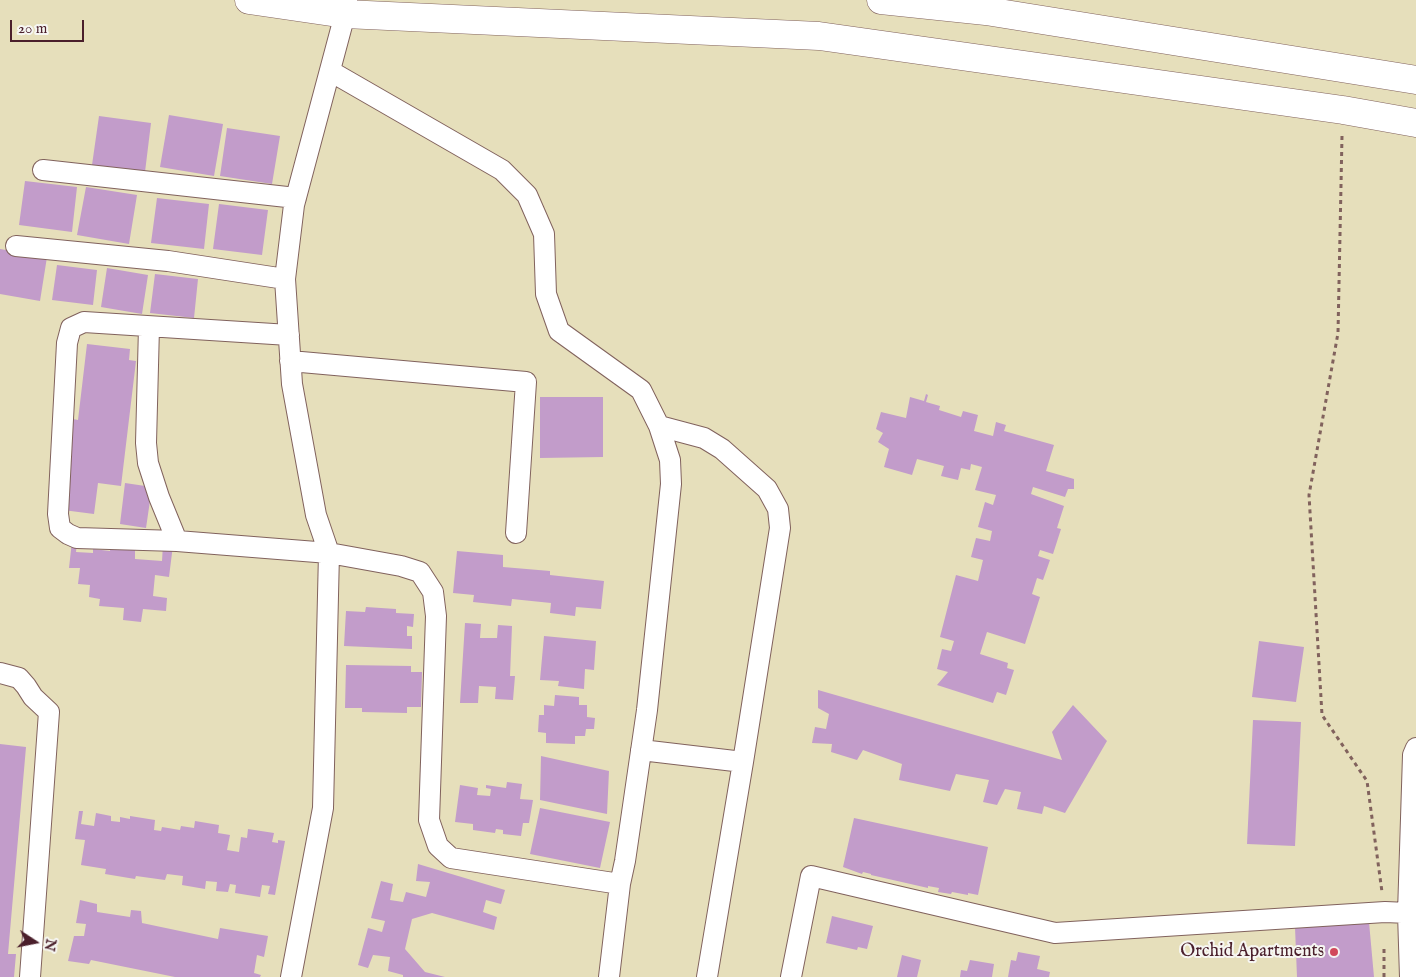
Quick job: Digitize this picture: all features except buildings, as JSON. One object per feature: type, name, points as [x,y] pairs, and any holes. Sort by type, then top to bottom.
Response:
[{"type":"street","points":[[249,0],[819,36],[1343,110],[1416,123]]},
{"type":"street","points":[[881,0],[986,11],[1416,80]]},
{"type":"street","points":[[291,977],[323,808],[329,553],[316,515],[292,384],[285,279],[296,198],[346,7]]},
{"type":"street","points":[[330,71],[502,170],[527,195],[544,234],[546,294],[559,331],[641,390],[659,426],[670,460],[672,484],[641,750],[620,884],[609,977]]},
{"type":"street","points":[[43,170],[296,198]]},
{"type":"street","points":[[16,246],[168,261],[285,279]]},
{"type":"street","points":[[289,335],[84,322],[71,328],[67,343],[58,514],[60,528],[77,538],[177,541],[329,553],[401,566],[420,572],[434,592],[436,616],[429,820],[438,846],[451,858],[620,884]]},
{"type":"street","points":[[149,327],[146,443],[148,463],[158,497],[177,541]]},
{"type":"street","points":[[290,361],[526,382],[516,533]]},
{"type":"street","points":[[659,426],[704,438],[722,449],[767,489],[778,509],[780,528],[707,977]]},
{"type":"street","points":[[0,674],[19,678],[26,686],[32,698],[48,712],[30,977]]},
{"type":"street","points":[[1410,977],[1408,913],[1412,755],[1416,748]]},
{"type":"street","points":[[641,750],[743,762]]},
{"type":"street","points":[[791,977],[811,876],[1055,933],[1385,912],[1408,913]]},
{"type":"path","points":[[1343,110],[1338,333],[1309,495],[1322,715],[1367,781],[1385,912],[1384,977]]},
{"type":"place","name":"Orchid Apartments","points":[[1334,952]]}]
